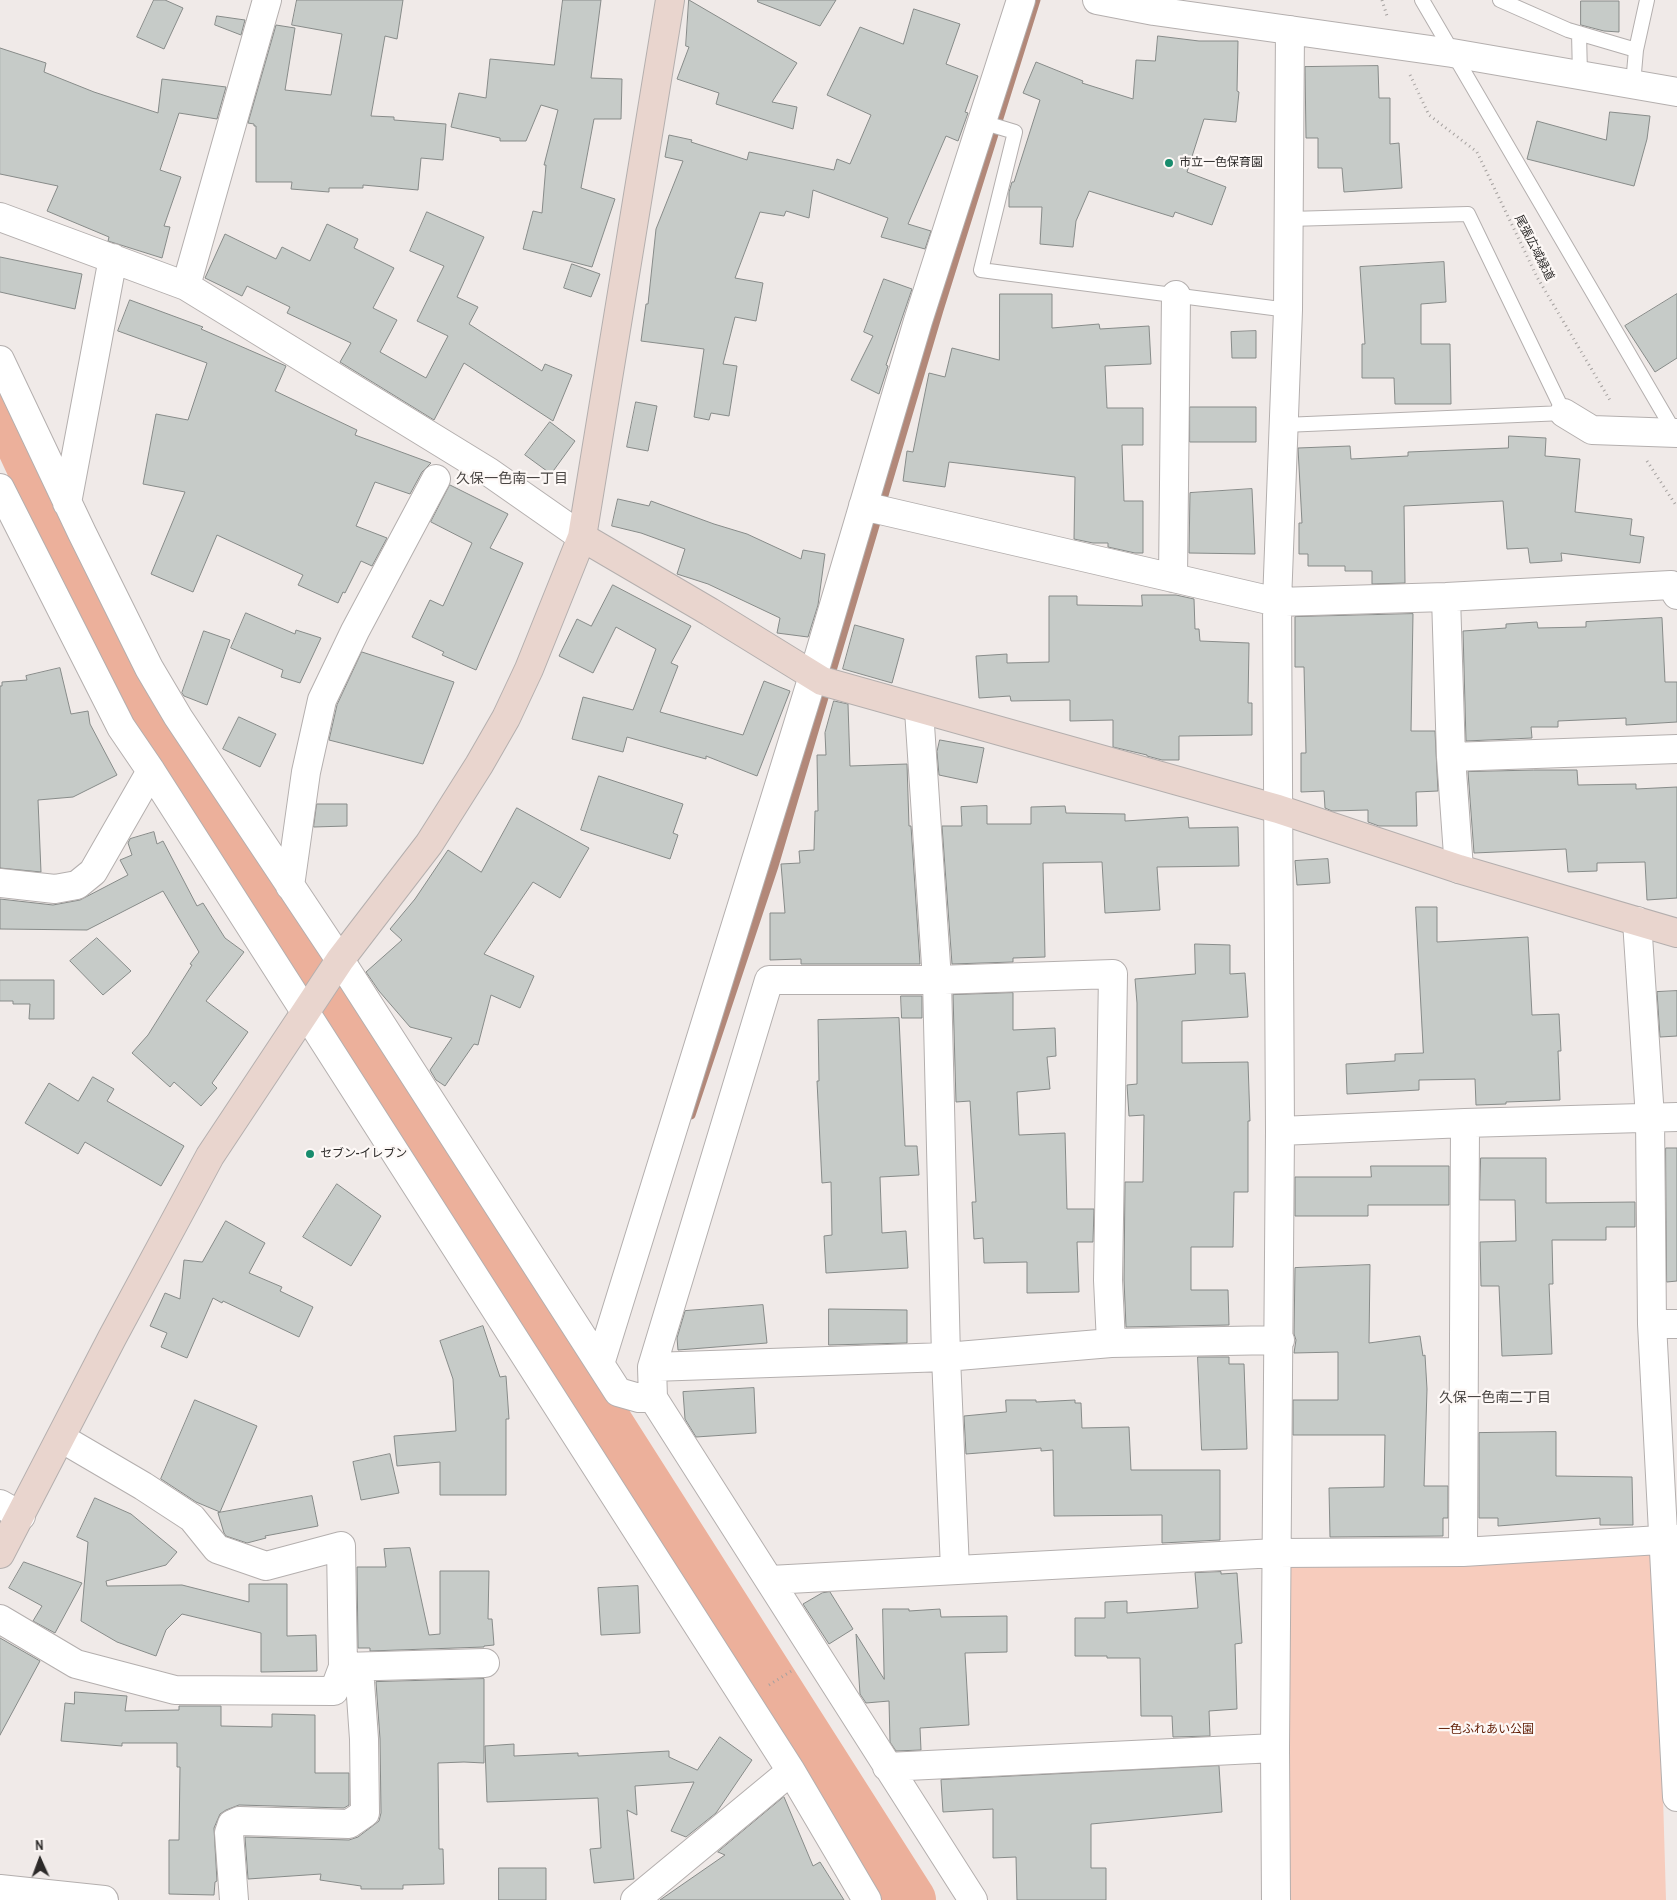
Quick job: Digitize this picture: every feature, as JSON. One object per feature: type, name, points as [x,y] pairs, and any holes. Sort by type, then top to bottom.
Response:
[{"type":"street","points":[[186,286],[267,0]]},
{"type":"street","points":[[0,1554],[10,1510],[61,1438],[112,1338],[210,1156],[340,960],[429,844],[488,750],[529,669],[582,537],[670,0]]},
{"type":"street","points":[[602,1367],[813,676],[918,321],[1021,0]]},
{"type":"street","points":[[1097,0],[1154,11],[1452,53],[1677,92]]},
{"type":"street","points":[[1276,1900],[1276,1553],[1280,1340],[1277,602],[1288,310],[1290,30]]},
{"type":"street","points":[[0,217],[186,286],[489,472],[582,537],[710,612],[822,681],[919,710],[1278,809],[1459,869],[1677,933]]},
{"type":"street","points":[[67,503],[113,258]]},
{"type":"street","points":[[1173,578],[1176,295]]},
{"type":"street","points":[[0,360],[67,503],[149,668],[178,717],[340,960],[618,1392],[639,1398],[653,1398]]},
{"type":"street","points":[[1564,413],[1592,430],[1676,434]]},
{"type":"street","points":[[290,886],[306,772],[322,700],[355,630],[436,479]]},
{"type":"street","points":[[0,488],[121,728],[151,771],[306,1011],[791,1771],[867,1900]]},
{"type":"street","points":[[863,506],[1277,602],[1446,597],[1671,585],[1677,595]]},
{"type":"street","points":[[1446,597],[1451,757],[1459,869]]},
{"type":"street","points":[[919,710],[937,980],[946,1357],[955,1569]]},
{"type":"street","points":[[1451,757],[1677,749]]},
{"type":"street","points":[[0,884],[56,889],[77,885],[93,872],[151,771]]},
{"type":"street","points":[[1637,921],[1665,1324],[1677,1797]]},
{"type":"street","points":[[973,1900],[653,1398],[652,1367],[769,980],[937,980],[1112,974],[1108,1280],[1111,1343]]},
{"type":"street","points":[[1280,1131],[1677,1117]]},
{"type":"street","points":[[1463,1552],[1465,1123]]},
{"type":"street","points":[[652,1367],[946,1357],[1111,1343],[1280,1340]]},
{"type":"street","points":[[0,1619],[76,1664],[175,1690],[334,1691],[343,1667],[341,1546],[266,1566],[217,1549],[192,1518],[143,1486],[61,1438]]},
{"type":"street","points":[[770,1580],[1276,1553],[1463,1552],[1671,1539]]},
{"type":"street","points":[[343,1667],[485,1663]]},
{"type":"street","points":[[234,1900],[229,1833],[232,1824],[239,1821],[349,1824],[366,1813],[360,1682],[343,1667]]},
{"type":"street","points":[[887,1767],[1275,1748]]},
{"type":"street","points":[[635,1900],[791,1771]]},
{"type":"street","points":[[0,1889],[104,1900]]},
{"type":"lane","points":[[1422,0],[1676,434]]},
{"type":"lane","points":[[1500,0],[1579,33],[1636,50]]},
{"type":"lane","points":[[1633,84],[1636,50],[1647,0]]},
{"type":"lane","points":[[1579,33],[1580,75]]},
{"type":"lane","points":[[982,122],[1015,132],[981,270],[1288,310]]},
{"type":"lane","points":[[1284,425],[1564,413],[1468,214],[1289,219]]},
{"type":"path","name":"尾張広域緑道","points":[[1382,0],[1396,45],[1429,115],[1477,152],[1537,277],[1628,431],[1677,507]]},
{"type":"path","points":[[744,1699],[817,1656]]},
{"type":"green space","name":"一色ふれあい公園","points":[[1656,1554],[1666,1900],[1289,1900],[1287,1567]]},
{"type":"building","points":[[154,0],[165,0],[183,8],[164,49],[137,37]]},
{"type":"building","points":[[297,0],[403,0],[397,39],[385,36],[371,116],[394,117],[394,120],[446,124],[443,160],[421,158],[418,190],[363,185],[363,188],[329,188],[329,192],[291,189],[292,182],[256,182],[256,126],[248,123],[276,25],[295,28],[285,90],[331,95],[342,34],[292,25]]},
{"type":"building","points":[[563,0],[601,0],[591,78],[622,79],[621,119],[594,119],[581,188],[615,199],[592,267],[523,249],[533,211],[542,213],[546,165],[544,165],[558,110],[541,105],[526,141],[500,141],[500,138],[451,127],[459,93],[486,98],[490,59],[554,65]]},
{"type":"building","points":[[689,0],[797,63],[772,102],[797,107],[793,129],[716,104],[719,93],[677,79],[689,47],[686,46]]},
{"type":"building","points":[[758,0],[836,0],[820,26],[758,2]]},
{"type":"building","points":[[1581,1],[1619,1],[1619,32],[1604,31],[1581,25]]},
{"type":"building","points":[[914,9],[960,24],[946,64],[978,76],[965,112],[968,113],[958,141],[946,136],[908,224],[931,231],[925,249],[881,237],[888,218],[813,190],[809,218],[786,211],[784,216],[760,212],[735,278],[763,283],[756,321],[735,317],[723,364],[737,366],[729,416],[711,413],[709,420],[694,417],[704,349],[641,341],[646,304],[648,304],[656,229],[683,161],[665,157],[669,135],[692,140],[691,142],[747,160],[749,152],[834,170],[837,159],[850,164],[871,115],[827,95],[860,27],[903,44]]},
{"type":"building","points":[[217,16],[245,20],[241,35],[215,25]]},
{"type":"building","points":[[1158,36],[1199,41],[1238,41],[1237,91],[1239,92],[1236,122],[1204,119],[1187,172],[1226,187],[1212,225],[1175,212],[1173,217],[1089,191],[1076,221],[1073,247],[1040,244],[1042,207],[1009,207],[1009,192],[1012,182],[1014,182],[1040,100],[1023,93],[1036,62],[1083,81],[1082,83],[1133,99],[1136,60],[1155,61]]},
{"type":"building","points":[[0,48],[46,63],[44,72],[94,92],[158,113],[162,79],[226,87],[217,119],[179,113],[160,170],[181,177],[164,226],[170,227],[162,258],[108,241],[109,237],[47,211],[58,186],[0,174]]},
{"type":"building","points":[[1378,66],[1379,98],[1390,98],[1390,144],[1399,143],[1402,188],[1344,192],[1342,168],[1318,168],[1318,138],[1306,138],[1305,67]]},
{"type":"building","points":[[1610,112],[1650,116],[1647,139],[1634,186],[1527,159],[1537,121],[1606,140]]},
{"type":"building","points":[[427,212],[484,237],[457,297],[478,307],[469,324],[542,371],[545,364],[572,375],[553,421],[464,363],[434,420],[340,362],[351,343],[287,313],[290,307],[247,286],[242,296],[205,278],[225,234],[276,259],[282,247],[310,261],[327,224],[358,239],[354,248],[394,268],[373,308],[397,320],[380,352],[426,378],[448,336],[417,321],[444,266],[410,251]]},
{"type":"building","points":[[0,257],[82,274],[75,309],[0,292]]},
{"type":"building","points":[[1444,262],[1446,302],[1421,304],[1421,344],[1450,344],[1451,404],[1395,404],[1394,378],[1362,378],[1362,344],[1365,344],[1360,267]]},
{"type":"building","points":[[572,264],[600,274],[591,297],[564,288]]},
{"type":"building","points":[[884,279],[912,289],[886,365],[888,366],[879,394],[851,380],[873,336],[864,332]]},
{"type":"building","points":[[1000,294],[1052,294],[1052,328],[1099,324],[1100,329],[1149,326],[1151,364],[1105,366],[1107,408],[1143,408],[1143,445],[1122,445],[1124,501],[1143,501],[1143,553],[1108,547],[1108,543],[1093,543],[1074,539],[1075,477],[949,462],[945,487],[903,481],[907,451],[913,452],[929,373],[945,377],[952,348],[999,360]]},
{"type":"building","points":[[1677,294],[1677,358],[1655,372],[1625,326]]},
{"type":"building","points":[[130,300],[203,327],[201,329],[286,366],[275,391],[357,430],[355,435],[431,463],[422,472],[410,494],[375,482],[356,526],[387,538],[372,566],[361,561],[338,603],[298,585],[303,575],[217,535],[193,592],[151,574],[185,492],[143,484],[156,414],[188,420],[207,363],[118,331]]},
{"type":"building","points":[[1256,331],[1256,358],[1232,358],[1231,332]]},
{"type":"building","points":[[636,402],[657,406],[648,451],[627,447]]},
{"type":"building","points":[[1190,407],[1256,407],[1256,442],[1190,442]]},
{"type":"building","points":[[550,422],[575,441],[551,474],[525,455]]},
{"type":"building","points":[[1509,436],[1546,438],[1545,456],[1580,459],[1575,512],[1632,519],[1630,535],[1644,537],[1640,563],[1561,553],[1562,561],[1530,563],[1528,548],[1507,549],[1503,501],[1404,506],[1405,583],[1372,584],[1372,571],[1345,571],[1345,566],[1308,566],[1308,554],[1299,554],[1299,523],[1302,523],[1298,448],[1350,446],[1351,459],[1408,456],[1408,452],[1508,448]]},
{"type":"building","points":[[450,485],[508,514],[490,548],[523,563],[476,670],[442,655],[444,652],[412,637],[430,600],[443,606],[472,543],[431,522]]},
{"type":"building","points":[[1252,489],[1255,554],[1189,553],[1190,493]]},
{"type":"building","points":[[618,499],[649,506],[651,501],[747,534],[801,559],[803,550],[825,554],[818,605],[808,637],[777,633],[780,618],[708,584],[677,574],[685,549],[641,533],[612,526]]},
{"type":"building","points":[[613,585],[691,626],[671,663],[678,666],[660,712],[743,735],[764,681],[790,691],[757,776],[706,756],[706,759],[627,737],[623,752],[572,739],[583,697],[633,710],[656,649],[616,627],[593,673],[559,656],[577,619],[591,626]]},
{"type":"building","points":[[1142,595],[1176,595],[1194,599],[1195,629],[1199,629],[1200,641],[1249,643],[1248,703],[1252,703],[1252,735],[1179,736],[1179,760],[1162,760],[1113,747],[1113,720],[1070,721],[1070,700],[1011,701],[1010,696],[979,698],[976,656],[1007,654],[1007,663],[1049,662],[1049,596],[1077,596],[1077,605],[1142,606]]},
{"type":"building","points":[[246,613],[295,634],[296,630],[321,638],[300,683],[281,677],[283,670],[231,648]]},
{"type":"building","points":[[1413,614],[1411,731],[1435,731],[1438,791],[1416,792],[1417,826],[1379,826],[1368,822],[1368,810],[1332,811],[1325,808],[1324,791],[1301,792],[1301,753],[1306,753],[1304,667],[1295,667],[1295,617]]},
{"type":"building","points":[[1662,618],[1665,682],[1677,682],[1677,722],[1626,725],[1626,718],[1558,721],[1558,727],[1531,727],[1532,738],[1466,741],[1463,631],[1506,628],[1506,624],[1537,622],[1538,628],[1586,627],[1586,622]]},
{"type":"building","points":[[855,625],[904,639],[892,683],[843,669]]},
{"type":"building","points":[[204,631],[230,640],[207,705],[184,696],[182,693]]},
{"type":"building","points":[[362,652],[454,682],[423,764],[329,740],[337,705]]},
{"type":"building","points":[[60,668],[71,714],[88,711],[90,724],[117,775],[73,797],[38,800],[41,872],[0,868],[0,686],[2,686],[2,682],[27,680],[26,676]]},
{"type":"building","points":[[834,701],[848,704],[850,766],[907,764],[909,826],[911,826],[920,964],[801,964],[801,959],[770,960],[770,913],[785,913],[781,864],[800,863],[799,851],[814,850],[815,811],[818,811],[817,755],[826,755],[825,733]]},
{"type":"building","points":[[239,717],[276,734],[260,767],[223,749]]},
{"type":"building","points":[[940,740],[984,748],[977,783],[939,775],[937,752]]},
{"type":"building","points":[[1577,770],[1578,785],[1636,784],[1636,789],[1677,787],[1677,898],[1647,900],[1645,862],[1597,863],[1597,871],[1568,872],[1566,849],[1474,853],[1468,772]]},
{"type":"building","points":[[599,776],[683,804],[673,833],[678,835],[670,859],[581,830]]},
{"type":"building","points":[[317,804],[347,804],[347,826],[314,827]]},
{"type":"building","points":[[987,806],[987,824],[1031,824],[1031,807],[1065,806],[1066,813],[1125,814],[1125,821],[1188,817],[1189,828],[1238,827],[1239,866],[1157,867],[1160,910],[1105,913],[1102,862],[1043,863],[1045,957],[1013,958],[1013,962],[952,964],[942,826],[962,826],[961,807]]},
{"type":"building","points":[[517,808],[589,848],[560,898],[533,882],[484,954],[534,976],[520,1008],[491,995],[478,1045],[474,1044],[445,1086],[436,1080],[430,1070],[452,1038],[410,1027],[379,991],[366,972],[402,940],[390,929],[415,899],[448,850],[481,872]]},
{"type":"building","points":[[154,832],[157,844],[163,841],[197,906],[203,903],[225,938],[244,952],[206,1001],[248,1032],[212,1083],[217,1088],[201,1106],[174,1082],[170,1087],[132,1053],[148,1035],[199,952],[163,891],[87,930],[0,929],[0,899],[53,905],[80,900],[128,875],[120,860],[132,855],[128,843],[130,839]]},
{"type":"building","points":[[1328,859],[1330,883],[1297,885],[1295,861]]},
{"type":"building","points":[[1416,907],[1437,907],[1437,942],[1528,937],[1532,1015],[1559,1014],[1561,1051],[1558,1051],[1560,1100],[1476,1105],[1475,1079],[1419,1080],[1419,1090],[1347,1094],[1346,1064],[1395,1061],[1395,1054],[1423,1053]]},
{"type":"building","points":[[97,938],[131,971],[103,995],[70,961]]},
{"type":"building","points":[[1195,944],[1230,945],[1230,974],[1245,973],[1248,1017],[1182,1021],[1182,1063],[1248,1062],[1250,1121],[1248,1121],[1248,1192],[1234,1192],[1233,1247],[1191,1247],[1191,1290],[1228,1290],[1229,1325],[1126,1327],[1124,1280],[1125,1182],[1143,1182],[1144,1115],[1129,1116],[1127,1085],[1137,1084],[1137,1003],[1135,979],[1195,974]]},
{"type":"building","points":[[0,980],[54,980],[54,1019],[29,1019],[30,1004],[13,1004],[13,1001],[0,1001]]},
{"type":"building","points":[[1677,991],[1677,1036],[1660,1037],[1657,992]]},
{"type":"building","points":[[1013,993],[1013,1030],[1055,1028],[1056,1056],[1047,1057],[1050,1089],[1017,1092],[1019,1135],[1065,1133],[1067,1209],[1094,1209],[1093,1242],[1077,1242],[1079,1292],[1027,1293],[1027,1262],[984,1263],[983,1238],[974,1239],[972,1202],[976,1202],[970,1101],[956,1102],[953,995]]},
{"type":"building","points":[[901,996],[922,996],[922,1018],[902,1018]]},
{"type":"building","points":[[899,1018],[905,1146],[917,1146],[919,1175],[880,1177],[882,1233],[906,1231],[908,1268],[826,1273],[824,1236],[832,1235],[831,1182],[822,1183],[817,1081],[819,1081],[818,1020]]},
{"type":"building","points":[[93,1077],[114,1089],[107,1101],[184,1146],[161,1186],[85,1142],[78,1154],[25,1123],[49,1083],[78,1101]]},
{"type":"building","points":[[1666,1148],[1677,1148],[1677,1281],[1667,1282]]},
{"type":"building","points":[[1481,1158],[1546,1158],[1546,1203],[1635,1202],[1635,1227],[1606,1227],[1606,1240],[1552,1240],[1553,1284],[1549,1284],[1552,1354],[1502,1356],[1499,1286],[1481,1286],[1480,1242],[1516,1241],[1515,1200],[1480,1200]]},
{"type":"building","points":[[1371,1166],[1449,1166],[1449,1205],[1368,1205],[1368,1216],[1295,1216],[1295,1177],[1371,1177]]},
{"type":"building","points":[[337,1184],[381,1216],[351,1266],[303,1237]]},
{"type":"building","points":[[226,1221],[265,1243],[249,1273],[282,1287],[280,1291],[313,1307],[299,1337],[213,1298],[187,1358],[161,1347],[167,1333],[150,1326],[165,1293],[180,1299],[184,1260],[202,1262]]},
{"type":"building","points":[[1370,1265],[1369,1343],[1420,1336],[1423,1356],[1425,1355],[1427,1389],[1424,1486],[1448,1486],[1448,1518],[1443,1518],[1443,1536],[1330,1537],[1329,1488],[1384,1487],[1385,1435],[1293,1435],[1293,1400],[1338,1400],[1338,1352],[1294,1353],[1296,1340],[1294,1334],[1295,1268]]},
{"type":"building","points":[[763,1305],[767,1343],[678,1350],[677,1338],[685,1311]]},
{"type":"building","points":[[829,1309],[907,1310],[907,1343],[829,1345]]},
{"type":"building","points":[[483,1326],[500,1377],[506,1376],[509,1419],[506,1419],[506,1495],[440,1495],[440,1462],[397,1466],[394,1436],[456,1431],[453,1379],[440,1341]]},
{"type":"building","points":[[1198,1357],[1229,1357],[1229,1364],[1244,1364],[1247,1449],[1202,1450]]},
{"type":"building","points":[[754,1388],[756,1433],[696,1437],[685,1419],[683,1392]]},
{"type":"building","points":[[195,1400],[257,1426],[220,1512],[196,1502],[161,1479]]},
{"type":"building","points":[[1006,1400],[1036,1400],[1036,1402],[1075,1400],[1075,1403],[1081,1403],[1082,1428],[1129,1427],[1131,1470],[1220,1470],[1220,1540],[1162,1543],[1162,1515],[1054,1516],[1053,1450],[1041,1451],[1041,1448],[966,1454],[964,1416],[1006,1412]]},
{"type":"building","points":[[1556,1432],[1556,1476],[1632,1477],[1633,1525],[1600,1525],[1600,1518],[1498,1526],[1498,1518],[1479,1518],[1479,1433]]},
{"type":"building","points":[[390,1454],[399,1493],[361,1500],[353,1462]]},
{"type":"building","points":[[312,1496],[318,1526],[265,1536],[266,1538],[247,1543],[226,1536],[218,1513]]},
{"type":"building","points":[[95,1498],[131,1514],[177,1552],[166,1565],[106,1581],[107,1586],[182,1585],[249,1602],[249,1584],[287,1584],[287,1636],[316,1635],[317,1671],[261,1672],[261,1633],[182,1614],[166,1630],[156,1656],[117,1642],[81,1621],[88,1542],[77,1537]]},
{"type":"building","points":[[410,1548],[429,1635],[440,1634],[440,1571],[489,1571],[488,1619],[492,1619],[494,1645],[484,1647],[370,1651],[370,1648],[358,1648],[357,1567],[386,1567],[384,1549]]},
{"type":"building","points":[[24,1562],[82,1583],[55,1633],[33,1621],[42,1606],[9,1588]]},
{"type":"building","points":[[1221,1572],[1221,1574],[1237,1573],[1242,1643],[1235,1644],[1237,1709],[1209,1711],[1210,1736],[1173,1737],[1172,1716],[1141,1716],[1140,1658],[1075,1656],[1075,1618],[1105,1618],[1105,1602],[1127,1601],[1127,1613],[1198,1608],[1195,1573]]},
{"type":"building","points":[[638,1586],[640,1633],[601,1635],[598,1588]]},
{"type":"building","points":[[830,1592],[853,1629],[829,1644],[803,1604],[822,1593]]},
{"type":"building","points":[[883,1609],[909,1609],[909,1611],[940,1609],[941,1617],[1007,1616],[1007,1652],[965,1653],[969,1725],[920,1728],[921,1750],[896,1751],[890,1742],[889,1701],[866,1703],[860,1694],[856,1634],[884,1679]]},
{"type":"building","points":[[0,1638],[40,1661],[0,1735]]},
{"type":"building","points":[[484,1679],[484,1763],[438,1763],[439,1849],[443,1849],[444,1884],[403,1885],[403,1889],[361,1889],[361,1886],[320,1880],[321,1874],[248,1879],[245,1837],[349,1840],[358,1837],[379,1821],[381,1813],[380,1739],[376,1682]]},
{"type":"building","points":[[75,1692],[127,1696],[125,1711],[179,1710],[179,1706],[221,1706],[221,1726],[272,1727],[272,1714],[315,1715],[315,1773],[349,1773],[349,1805],[344,1808],[239,1805],[226,1810],[220,1814],[214,1828],[217,1881],[215,1882],[214,1895],[169,1894],[169,1840],[179,1840],[180,1767],[177,1767],[177,1743],[122,1743],[122,1746],[61,1741],[65,1703],[74,1704]]},
{"type":"building","points":[[720,1737],[752,1760],[716,1813],[686,1837],[671,1831],[694,1782],[635,1786],[637,1815],[627,1810],[634,1879],[594,1883],[590,1849],[601,1848],[598,1798],[487,1802],[485,1746],[514,1744],[514,1756],[578,1753],[578,1756],[669,1751],[669,1757],[697,1770]]},
{"type":"building","points":[[1219,1766],[1222,1812],[1091,1824],[1091,1868],[1106,1868],[1106,1900],[1017,1900],[1016,1857],[993,1858],[993,1809],[943,1812],[941,1780]]},
{"type":"building","points":[[784,1797],[813,1866],[820,1862],[844,1900],[660,1900],[725,1855],[718,1852]]},
{"type":"building","points":[[499,1868],[546,1868],[546,1900],[499,1900]]},
{"type":"waterway","points":[[691,1115],[774,866],[939,310],[1036,0]]},
{"type":"waterway","points":[[0,399],[90,593],[139,686],[911,1900]]},
{"type":"waterway","points":[[600,1412],[608,1385]]},
{"type":"place","name":"市立一色保育園","points":[[1169,163]]},
{"type":"place","name":"セブン-イレブン","points":[[310,1154]]},
{"type":"district","name":"久保一色南一丁目","points":[[512,479]]},
{"type":"district","name":"久保一色南二丁目","points":[[1495,1398]]}]
